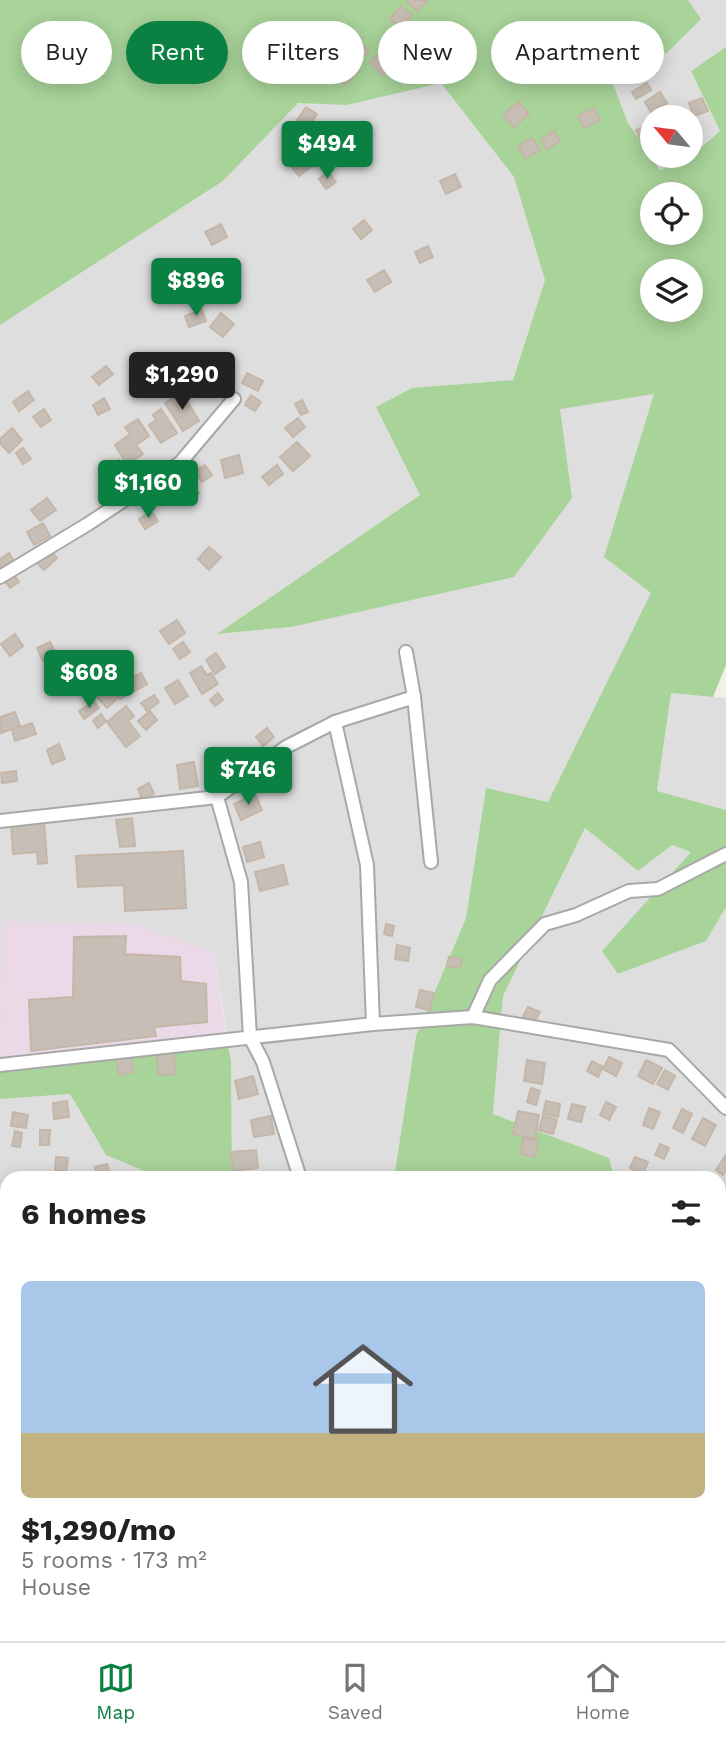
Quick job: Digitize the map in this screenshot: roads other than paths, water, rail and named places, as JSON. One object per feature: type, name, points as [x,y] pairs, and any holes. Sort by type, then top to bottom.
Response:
[{"type":"street","points":[[0,577],[88,524],[180,463],[234,399]]},
{"type":"street","points":[[406,652],[414,697],[431,862]]},
{"type":"street","points":[[0,821],[217,797],[286,747],[335,722],[414,697]]},
{"type":"street","points":[[335,722],[367,865],[373,1024]]},
{"type":"street","points":[[217,797],[241,882],[250,1037],[263,1062],[298,1171]]},
{"type":"street","points":[[473,1017],[490,980],[545,924],[576,915],[629,891],[658,889],[726,854]]},
{"type":"street","points":[[0,1065],[373,1024],[473,1017],[669,1050],[726,1108]]}]
